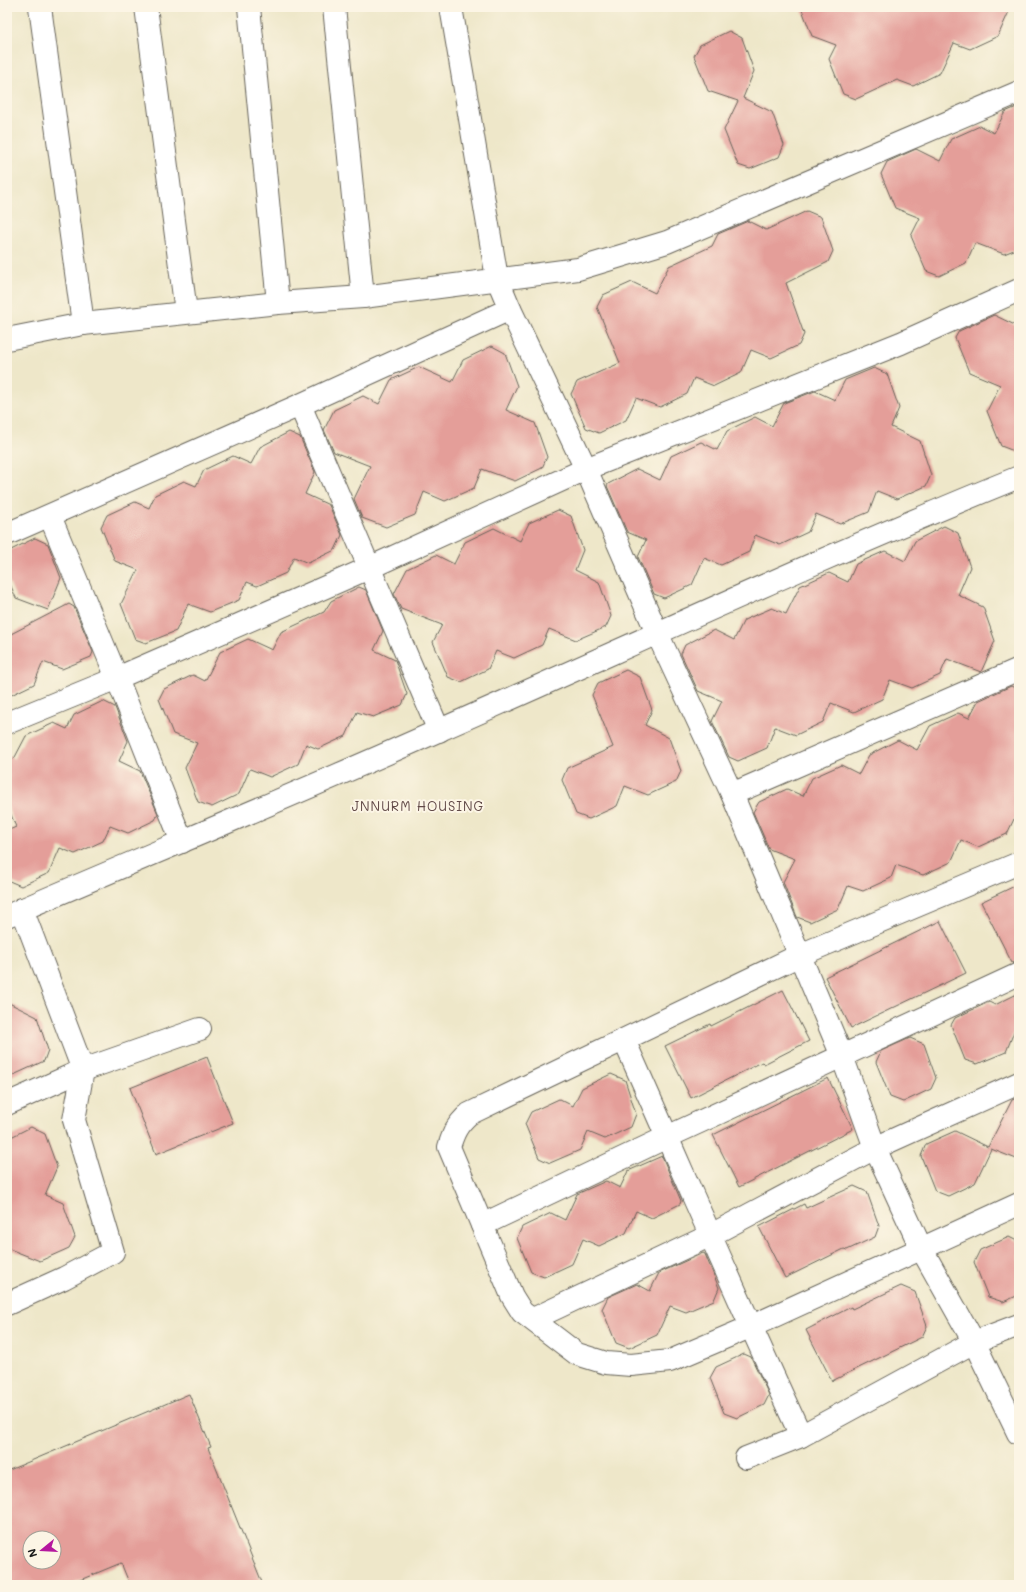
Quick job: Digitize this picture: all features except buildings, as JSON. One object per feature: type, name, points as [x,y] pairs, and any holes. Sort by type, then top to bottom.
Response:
[{"type":"street","points":[[40,7],[83,324]]},
{"type":"street","points":[[146,7],[186,312]]},
{"type":"street","points":[[249,7],[278,303]]},
{"type":"street","points":[[334,7],[363,297]]},
{"type":"street","points":[[451,7],[497,278],[510,309],[586,469],[657,633],[732,794],[842,1056],[875,1148],[921,1248],[974,1342],[1018,1433]]},
{"type":"street","points":[[7,339],[83,324],[278,303],[363,297],[497,278],[578,269],[667,242],[1019,92]]},
{"type":"street","points":[[7,723],[117,678],[369,568],[586,469],[901,343],[1019,290]]},
{"type":"street","points":[[7,534],[300,405],[510,309]]},
{"type":"street","points":[[300,405],[439,731]]},
{"type":"street","points":[[7,1304],[64,1278],[113,1252],[74,1120],[84,1070],[15,912],[439,731],[657,633],[952,504],[1019,477]]},
{"type":"street","points":[[50,516],[117,678],[182,842]]},
{"type":"street","points":[[732,794],[1019,669]]},
{"type":"street","points":[[1019,863],[800,955],[469,1114],[454,1130],[449,1147],[512,1296],[522,1312],[577,1354],[606,1363],[631,1365],[670,1361],[750,1327],[1019,1204]]},
{"type":"street","points":[[482,1225],[667,1137],[1019,974]]},
{"type":"street","points":[[7,1104],[84,1070],[200,1029]]},
{"type":"street","points":[[624,1040],[750,1327],[801,1436]]},
{"type":"street","points":[[533,1320],[711,1236],[875,1148],[1019,1083]]},
{"type":"street","points":[[746,1458],[801,1436],[974,1342],[1019,1325]]},
{"type":"district","name":"JNNURM HOUSING","points":[[418,805]]}]
